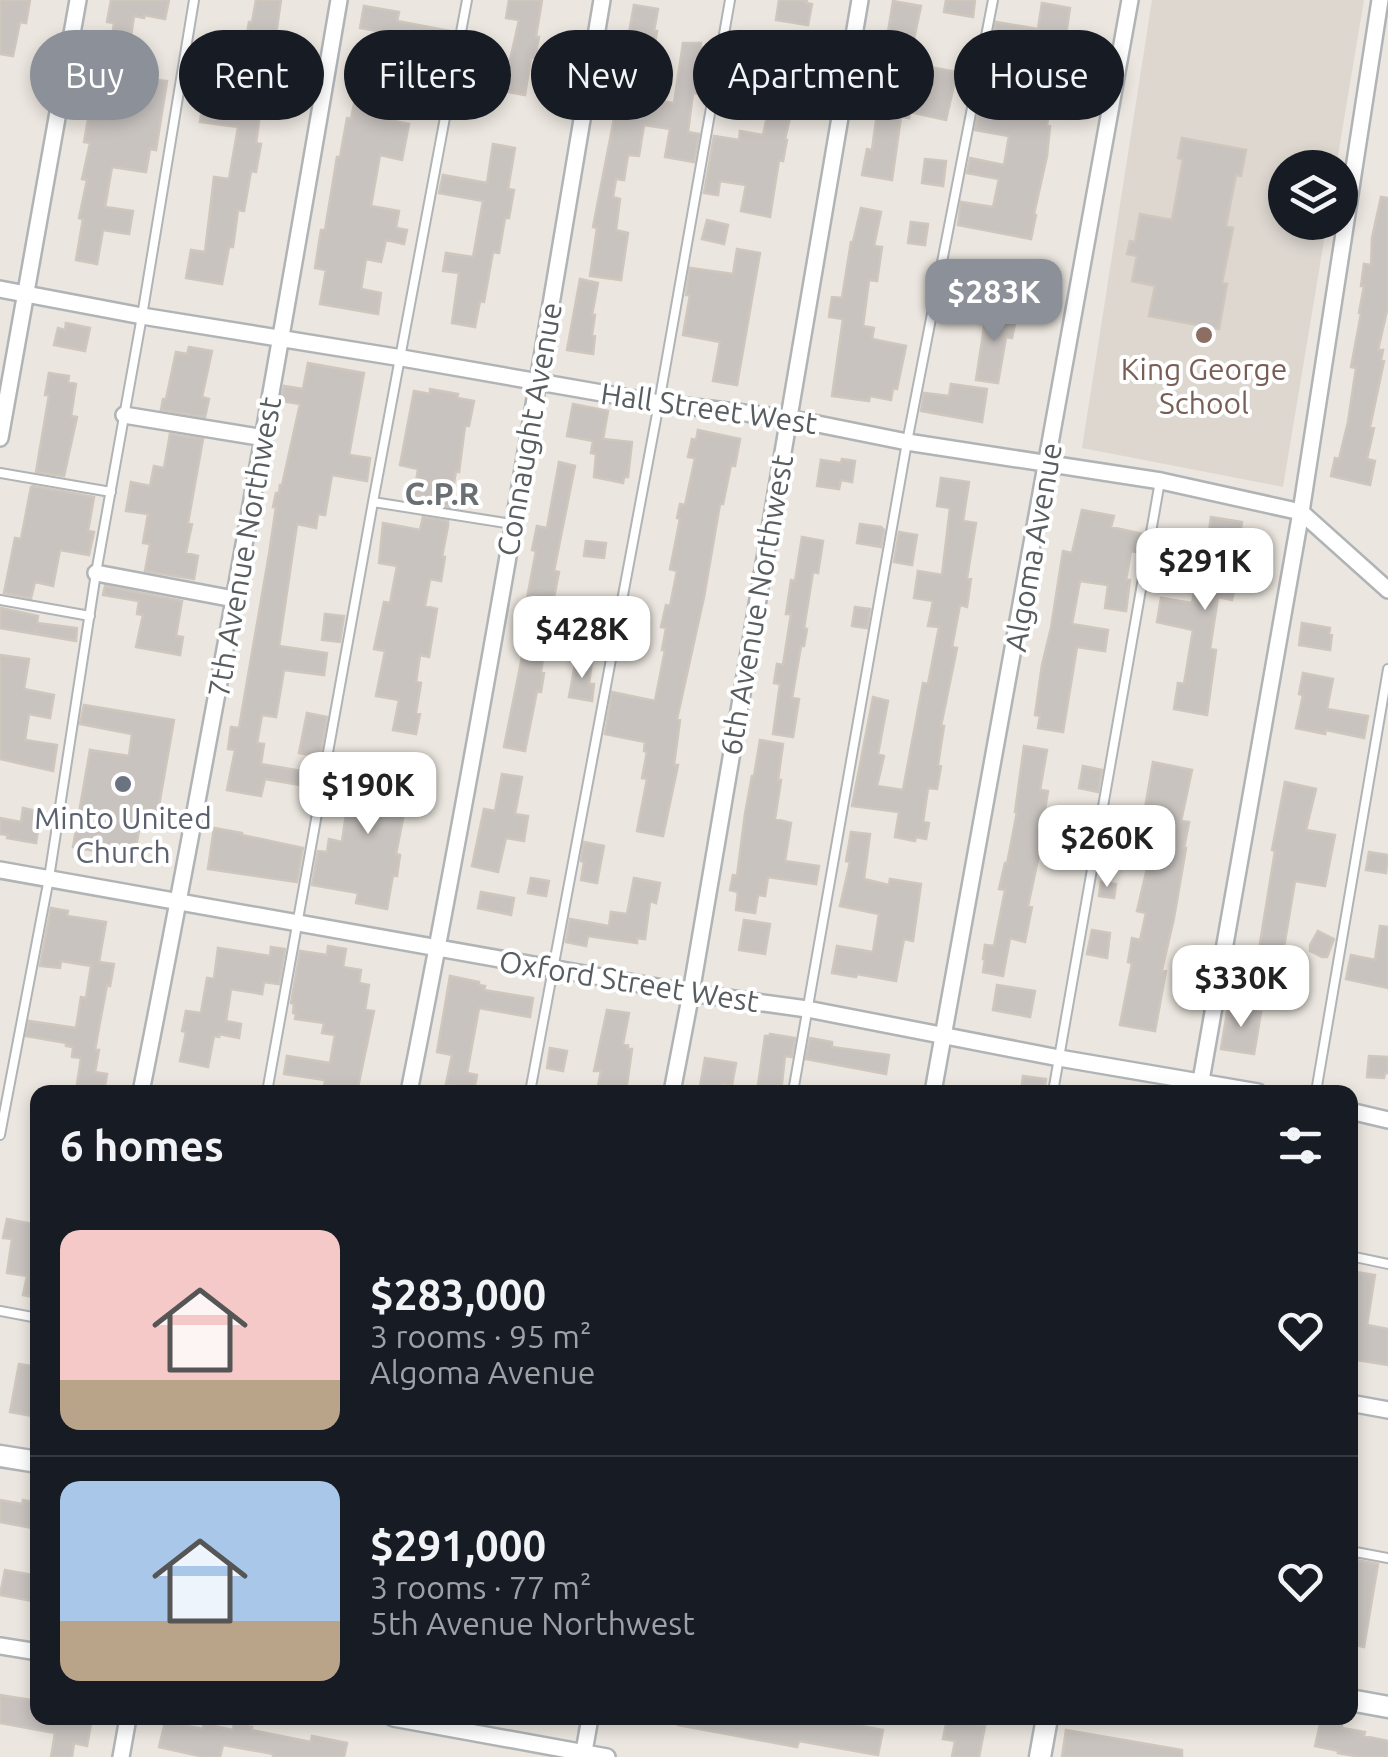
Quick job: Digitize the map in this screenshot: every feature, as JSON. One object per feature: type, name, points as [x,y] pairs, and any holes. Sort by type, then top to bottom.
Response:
[{"type":"street","points":[[0,438],[78,0]]},
{"type":"street","name":"7th Avenue Northwest","points":[[141,1085],[264,438],[339,0]]},
{"type":"street","name":"Connaught Avenue","points":[[410,1085],[538,382],[602,0]]},
{"type":"street","name":"6th Avenue Northwest","points":[[673,1085],[860,0]]},
{"type":"street","name":"Algoma Avenue","points":[[935,1085],[1130,0]]},
{"type":"street","points":[[1200,1085],[1300,512],[1380,0]]},
{"type":"street","name":"Hall Street West","points":[[0,289],[658,403],[788,418],[907,442],[1160,481],[1300,512],[1388,590]]},
{"type":"street","points":[[124,415],[264,438]]},
{"type":"street","points":[[96,573],[234,599]]},
{"type":"street","name":"Oxford Street West","points":[[0,870],[691,993],[808,1009],[1190,1085]]},
{"type":"street","points":[[1358,1113],[1388,1120]]},
{"type":"street","points":[[1358,1404],[1388,1410]]},
{"type":"street","points":[[0,1456],[30,1461]]},
{"type":"street","points":[[0,1646],[30,1651]]},
{"type":"street","points":[[1358,1701],[1388,1707]]},
{"type":"street","points":[[121,1757],[127,1725]]},
{"type":"street","points":[[429,1725],[607,1757]]},
{"type":"street","points":[[583,1755],[589,1725]]},
{"type":"street","points":[[1040,1757],[1045,1725]]},
{"type":"lane","points":[[0,1134],[49,878],[96,573],[194,0]]},
{"type":"lane","points":[[268,1085],[468,0]]},
{"type":"lane","points":[[531,1085],[730,0]]},
{"type":"lane","points":[[794,1085],[907,442],[993,0]]},
{"type":"lane","points":[[0,473],[111,492]]},
{"type":"lane","points":[[1054,1085],[1160,481]]},
{"type":"lane","points":[[373,502],[512,524]]},
{"type":"lane","points":[[0,600],[90,616]]},
{"type":"lane","points":[[1317,1085],[1388,669]]},
{"type":"lane","points":[[1358,1258],[1388,1264]]},
{"type":"lane","points":[[0,1311],[30,1317]]},
{"type":"lane","points":[[1358,1552],[1388,1558]]},
{"type":"shaded area","name":"King George School","points":[[1152,0],[1364,0],[1339,150],[1268,150],[1268,240],[1324,240],[1283,487],[1082,448]]},
{"type":"building","points":[[0,0],[30,0],[26,23],[20,22],[13,56],[0,54]]},
{"type":"building","points":[[111,0],[169,0],[165,19],[134,16],[132,30],[113,30],[114,23],[107,22]]},
{"type":"building","points":[[256,0],[281,0],[277,30],[248,30]]},
{"type":"building","points":[[509,0],[542,0],[537,30],[531,30],[525,95],[511,92],[511,56],[519,20],[506,18]]},
{"type":"building","points":[[779,0],[807,0],[812,4],[808,25],[776,20]]},
{"type":"building","points":[[946,0],[975,0],[973,17],[944,12]]},
{"type":"building","points":[[893,1],[921,6],[916,30],[888,30]]},
{"type":"building","points":[[1042,3],[1070,8],[1067,30],[994,30],[996,22],[1038,29]]},
{"type":"building","points":[[634,5],[658,9],[654,30],[630,30]]},
{"type":"building","points":[[364,6],[399,12],[397,21],[445,30],[372,30],[360,28]]},
{"type":"building","points":[[683,43],[693,43],[688,132],[699,134],[694,162],[665,157],[670,129],[644,125],[639,156],[628,155],[624,180],[616,179],[613,197],[620,199],[616,230],[628,233],[621,280],[590,276],[597,228],[593,227],[614,120],[673,120]]},
{"type":"building","points":[[935,68],[954,72],[946,120],[934,117]]},
{"type":"building","points":[[159,80],[167,81],[156,150],[150,149],[146,172],[112,167],[105,207],[133,211],[129,234],[103,230],[97,264],[76,260],[87,180],[82,179],[90,143],[84,142],[88,120],[159,120]]},
{"type":"building","points":[[259,120],[256,143],[261,144],[256,172],[251,171],[244,211],[238,210],[222,284],[186,278],[191,250],[205,252],[214,177],[229,179],[238,127],[200,122]]},
{"type":"building","points":[[347,120],[409,124],[402,160],[380,155],[371,206],[399,211],[396,228],[407,230],[404,244],[386,240],[381,262],[366,259],[361,289],[381,293],[378,314],[320,304],[326,270],[315,268]]},
{"type":"building","points":[[766,120],[789,120],[770,217],[741,211],[746,185],[720,181],[718,195],[704,193],[714,136],[739,140],[740,131],[763,135]]},
{"type":"building","points":[[876,120],[901,120],[892,180],[862,175],[867,149],[872,150]]},
{"type":"building","points":[[977,120],[1048,120],[1047,156],[1031,239],[958,225],[961,202],[993,207],[999,179],[967,173],[970,158],[1004,165],[1009,136],[975,130]]},
{"type":"building","name":"King George School","points":[[1182,138],[1246,150],[1241,176],[1236,175],[1226,226],[1233,228],[1222,283],[1227,284],[1219,329],[1149,316],[1155,286],[1132,281],[1137,256],[1127,254],[1130,241],[1135,242],[1140,214],[1172,220],[1183,159],[1178,158]]},
{"type":"building","points":[[493,144],[515,148],[508,189],[514,190],[499,253],[493,252],[475,327],[452,323],[459,273],[443,271],[446,253],[473,257],[483,201],[439,193],[443,175],[487,183]]},
{"type":"building","points":[[925,159],[946,161],[943,186],[922,183]]},
{"type":"building","points":[[1381,197],[1388,198],[1388,306],[1378,350],[1383,350],[1384,361],[1370,427],[1374,428],[1367,459],[1375,461],[1370,485],[1331,476],[1348,422],[1364,264],[1371,265]]},
{"type":"building","points":[[861,208],[881,212],[874,246],[882,247],[877,281],[869,280],[863,326],[874,328],[872,339],[906,346],[891,400],[832,396],[843,319],[829,317],[832,297],[842,298]]},
{"type":"building","points":[[707,220],[728,225],[724,244],[702,239]]},
{"type":"building","points":[[911,222],[928,224],[925,245],[908,243]]},
{"type":"building","points":[[737,249],[760,253],[737,385],[713,381],[720,342],[683,335],[690,268],[733,274]]},
{"type":"building","points":[[580,279],[598,283],[592,315],[593,354],[567,350]]},
{"type":"building","points":[[987,308],[1017,314],[1012,338],[1006,337],[998,383],[976,380]]},
{"type":"building","points":[[66,323],[90,328],[85,351],[54,345],[58,328],[65,330]]},
{"type":"building","points":[[189,347],[212,351],[202,397],[209,399],[205,417],[161,410],[176,352],[187,354]]},
{"type":"building","points":[[308,363],[364,373],[349,455],[370,458],[367,481],[332,475],[325,515],[318,514],[316,528],[297,524],[279,646],[327,653],[324,675],[284,670],[276,717],[262,715],[257,743],[264,744],[261,764],[302,771],[300,785],[265,779],[261,796],[227,790],[235,750],[228,749],[231,727],[239,728],[269,554],[273,507],[282,485],[300,404],[281,401],[284,386],[303,389]]},
{"type":"building","points":[[49,373],[69,376],[68,382],[76,384],[71,416],[77,417],[64,476],[36,472]]},
{"type":"building","points":[[951,384],[987,389],[982,422],[921,411],[924,393],[949,396]]},
{"type":"building","points":[[430,389],[474,401],[469,426],[465,426],[450,507],[426,503],[427,497],[414,495],[418,469],[400,465],[414,391],[430,394]]},
{"type":"building","points":[[573,404],[608,411],[603,439],[632,442],[628,477],[624,477],[623,483],[594,477],[593,441],[567,436]]},
{"type":"building","points":[[698,430],[740,439],[735,466],[731,465],[720,504],[677,719],[680,720],[674,765],[678,765],[663,836],[637,831],[647,779],[642,778],[645,742],[605,734],[612,692],[655,701],[665,650],[666,628],[661,627],[677,571],[670,569],[680,519],[677,518],[680,504],[685,505],[695,458],[688,457]]},
{"type":"building","points":[[170,434],[203,439],[186,553],[198,556],[194,579],[145,571],[150,544],[143,543],[148,514],[126,511],[131,482],[150,486],[154,466],[164,468]]},
{"type":"building","points":[[842,459],[855,461],[852,482],[841,480],[839,489],[817,486],[821,460],[841,463]]},
{"type":"building","points":[[559,462],[575,466],[554,571],[559,572],[546,638],[541,692],[537,691],[525,751],[504,747],[524,647],[518,646],[536,551],[532,550],[537,526],[547,528]]},
{"type":"building","points":[[941,478],[969,482],[963,521],[976,523],[967,578],[971,579],[967,607],[960,605],[952,647],[957,648],[941,726],[937,789],[928,788],[923,822],[929,823],[926,839],[916,837],[915,841],[895,837],[899,812],[852,806],[873,697],[888,701],[878,754],[884,756],[877,786],[903,790],[923,683],[928,684],[939,627],[928,626],[933,601],[914,598],[918,571],[942,575],[950,508],[937,506]]},
{"type":"building","points":[[33,486],[94,497],[88,531],[94,532],[89,555],[60,550],[53,586],[35,582],[31,598],[4,593],[15,538],[21,539]]},
{"type":"building","points":[[1082,510],[1114,516],[1111,527],[1143,534],[1140,553],[1131,551],[1126,611],[1105,608],[1108,585],[1080,581],[1072,624],[1108,630],[1105,651],[1077,647],[1063,732],[1038,728],[1040,716],[1035,715],[1063,551],[1072,553]]},
{"type":"building","points":[[423,517],[448,521],[448,526],[441,581],[430,579],[425,606],[437,609],[429,657],[420,655],[416,734],[393,730],[399,700],[376,696],[385,651],[374,649],[384,602],[390,603],[397,566],[379,563],[383,523],[420,530]]},
{"type":"building","points":[[1211,517],[1242,522],[1232,600],[1218,597],[1210,649],[1216,650],[1207,715],[1174,709],[1178,683],[1184,684],[1193,630],[1157,622],[1161,598],[1192,603],[1201,560],[1205,560]]},
{"type":"building","points":[[860,524],[884,530],[881,547],[857,543]]},
{"type":"building","points":[[1159,531],[1182,535],[1177,559],[1155,555]]},
{"type":"building","points":[[899,532],[917,535],[912,565],[894,562]]},
{"type":"building","points":[[802,537],[823,541],[818,573],[813,572],[804,628],[807,629],[792,698],[799,699],[793,737],[773,734],[780,684],[774,683],[777,664],[783,665],[791,614],[786,614],[791,580],[795,581]]},
{"type":"building","points":[[586,541],[606,543],[604,558],[584,556]]},
{"type":"building","points":[[105,586],[182,601],[176,636],[183,637],[180,655],[136,647],[143,615],[137,614],[139,601],[103,595]]},
{"type":"building","points":[[589,599],[609,603],[605,625],[584,622]]},
{"type":"building","points":[[855,607],[870,609],[867,628],[852,626]]},
{"type":"building","points":[[1,608],[38,616],[37,623],[77,628],[76,641],[0,628]]},
{"type":"building","points":[[325,614],[344,616],[340,642],[322,640]]},
{"type":"building","points":[[1302,623],[1330,628],[1330,650],[1299,645]]},
{"type":"building","points":[[0,655],[29,659],[24,689],[54,695],[50,718],[29,714],[25,740],[57,745],[53,771],[0,759]]},
{"type":"building","points":[[576,659],[592,661],[592,701],[569,697]]},
{"type":"building","points":[[1303,673],[1333,679],[1327,709],[1368,716],[1364,738],[1296,728]]},
{"type":"building","name":"Minto United Church","points":[[84,705],[174,720],[157,817],[142,814],[134,858],[73,847],[90,750],[129,756],[132,734],[80,724]]},
{"type":"building","points":[[307,713],[327,717],[320,757],[299,753]]},
{"type":"building","points":[[760,740],[783,744],[775,819],[791,823],[785,861],[819,866],[816,884],[768,877],[765,896],[758,895],[755,913],[736,910],[738,892],[730,890],[733,875],[737,876]]},
{"type":"building","points":[[1024,746],[1047,750],[1040,790],[1048,791],[1043,822],[1087,832],[1082,858],[1040,850],[1025,942],[1010,938],[1003,976],[983,972],[983,959],[985,945],[994,946],[1005,890],[999,889],[1017,812]]},
{"type":"building","points":[[387,757],[414,762],[396,854],[400,855],[397,876],[393,875],[387,909],[356,903],[358,893],[312,885],[318,851],[327,852],[329,839],[342,842],[348,800],[333,797],[336,778],[382,786]]},
{"type":"building","points":[[1153,762],[1192,770],[1181,821],[1189,822],[1186,848],[1162,970],[1166,971],[1155,1031],[1120,1025],[1132,963],[1128,962],[1132,938],[1140,940],[1146,913],[1137,911],[1154,839],[1140,837]]},
{"type":"building","points":[[1083,766],[1102,770],[1098,792],[1079,788]]},
{"type":"building","points":[[502,774],[522,777],[515,814],[528,816],[524,841],[506,838],[498,872],[472,866],[484,809],[495,811]]},
{"type":"building","points":[[1285,782],[1316,789],[1306,830],[1335,835],[1325,886],[1295,881],[1278,983],[1254,980]]},
{"type":"building","points":[[23,808],[41,812],[36,843],[0,834],[0,818],[21,822]]},
{"type":"building","points":[[214,828],[303,848],[297,882],[208,869]]},
{"type":"building","points":[[851,832],[870,834],[864,879],[889,885],[890,879],[921,884],[913,941],[904,939],[896,981],[832,973],[837,946],[873,952],[879,914],[840,906],[850,862],[846,861]]},
{"type":"building","points":[[584,842],[604,846],[597,883],[581,880]]},
{"type":"building","points":[[1369,852],[1388,855],[1386,873],[1366,870]]},
{"type":"building","points":[[531,878],[549,881],[546,896],[528,893]]},
{"type":"building","points":[[634,878],[660,883],[656,903],[650,901],[645,939],[637,938],[637,943],[588,936],[586,946],[566,942],[570,919],[609,926],[611,912],[627,914]]},
{"type":"building","points":[[1101,882],[1116,884],[1114,898],[1099,896]]},
{"type":"building","points":[[481,892],[514,898],[511,915],[478,908]]},
{"type":"building","points":[[51,908],[68,911],[67,916],[106,922],[99,962],[114,964],[95,1050],[99,1050],[95,1072],[107,1074],[105,1085],[77,1085],[81,1058],[72,1057],[73,1047],[26,1036],[29,1021],[76,1028],[81,997],[86,998],[91,966],[61,961],[60,968],[40,966]]},
{"type":"building","points":[[744,920],[770,924],[765,954],[739,950]]},
{"type":"building","points":[[1380,926],[1388,927],[1388,988],[1346,979],[1351,955],[1375,960]]},
{"type":"building","points":[[1092,930],[1110,933],[1107,958],[1087,954]]},
{"type":"building","points":[[1318,931],[1334,939],[1327,957],[1310,951]]},
{"type":"building","points":[[328,946],[346,949],[343,967],[361,970],[359,983],[369,985],[365,1010],[374,1011],[358,1085],[324,1085],[325,1080],[284,1074],[287,1056],[330,1063],[335,1035],[322,1033],[324,1023],[295,1019],[291,1003],[300,951],[327,955]]},
{"type":"building","points":[[271,947],[285,949],[279,984],[264,982],[262,994],[231,989],[226,1021],[241,1024],[239,1038],[214,1036],[208,1067],[180,1061],[186,1011],[201,1013],[207,978],[214,979],[218,948],[270,956]]},
{"type":"building","points":[[450,976],[479,982],[484,990],[533,998],[530,1017],[479,1008],[467,1073],[477,1075],[475,1085],[446,1084],[452,1055],[437,1052]]},
{"type":"building","points":[[997,985],[1035,991],[1030,1017],[993,1010]]},
{"type":"building","points":[[1228,1007],[1261,1012],[1254,1054],[1221,1049]]},
{"type":"building","points":[[607,1010],[629,1013],[623,1044],[632,1049],[627,1085],[598,1085],[601,1071],[594,1071]]},
{"type":"building","points":[[765,1036],[795,1038],[792,1057],[785,1056],[782,1085],[758,1085]]},
{"type":"building","points":[[810,1038],[832,1042],[832,1047],[889,1055],[886,1074],[806,1059]]},
{"type":"building","points":[[550,1048],[567,1051],[563,1071],[547,1068]]},
{"type":"building","points":[[1369,1056],[1388,1057],[1384,1078],[1367,1077]]},
{"type":"building","points":[[705,1058],[736,1063],[732,1085],[700,1085]]},
{"type":"building","points":[[1023,1076],[1046,1079],[1045,1085],[1022,1085]]},
{"type":"building","points":[[7,1219],[30,1223],[30,1296],[23,1295],[27,1276],[7,1273],[12,1239],[3,1238]]},
{"type":"building","points":[[1358,1272],[1375,1275],[1367,1325],[1388,1329],[1388,1365],[1358,1360]]},
{"type":"building","points":[[19,1364],[30,1366],[30,1416],[10,1412]]},
{"type":"building","points":[[0,1500],[30,1501],[30,1528],[0,1522]]},
{"type":"building","points":[[1358,1560],[1378,1564],[1364,1647],[1358,1646]]},
{"type":"building","points":[[5,1570],[30,1575],[30,1600],[0,1595]]},
{"type":"building","points":[[0,1695],[30,1700],[30,1725],[91,1725],[87,1746],[74,1743],[72,1757],[51,1757],[55,1733],[0,1723]]},
{"type":"building","points":[[164,1725],[203,1729],[209,1725],[233,1730],[234,1725],[240,1725],[311,1742],[312,1736],[347,1743],[344,1757],[273,1757],[223,1745],[220,1757],[204,1757],[159,1747]]},
{"type":"building","points":[[678,1725],[856,1725],[883,1730],[878,1755],[799,1741],[797,1747]]},
{"type":"building","points":[[946,1725],[985,1726],[979,1757],[952,1757],[955,1741],[943,1739]]},
{"type":"building","points":[[1320,1725],[1342,1725],[1365,1732],[1364,1736],[1388,1741],[1388,1757],[1361,1757],[1315,1746]]},
{"type":"building","points":[[1066,1730],[1182,1750],[1182,1757],[1062,1757]]},
{"type":"place","name":"King George School","points":[[1204,335]]},
{"type":"place","name":"Minto United Church","points":[[123,784]]},
{"type":"district","name":"C.P.R","points":[[442,493]]}]
